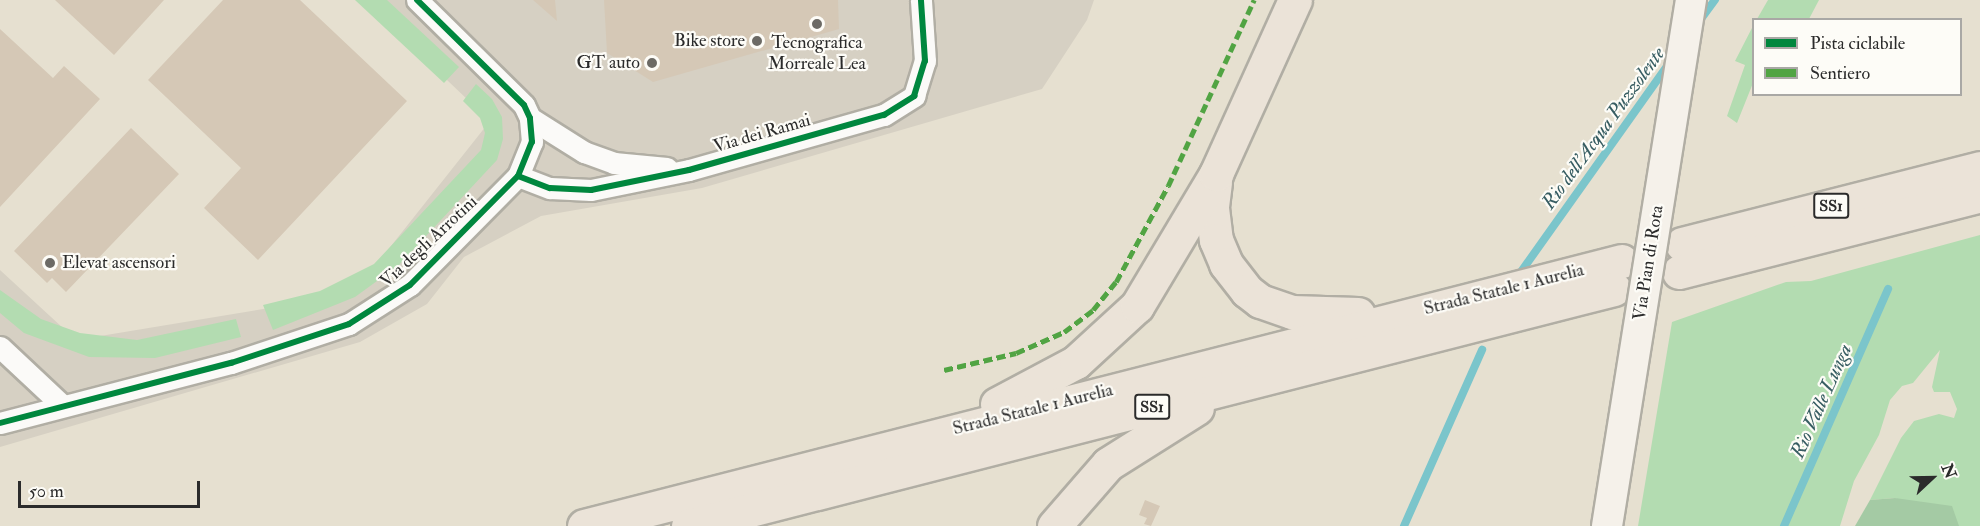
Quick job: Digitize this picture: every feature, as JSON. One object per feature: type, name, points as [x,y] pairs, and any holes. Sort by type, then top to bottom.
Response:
[{"type":"highway","points":[[861,454],[1010,398],[1087,354],[1124,321],[1157,278],[1216,174],[1295,0]]},
{"type":"highway","name":"SS1","points":[[1980,168],[1681,258],[1754,254],[1980,195]]},
{"type":"highway","points":[[1216,174],[1213,227],[1220,252],[1235,279],[1260,301],[1292,312],[1318,315],[1462,301]]},
{"type":"highway","points":[[1754,254],[1831,248],[1980,216]]},
{"type":"highway","name":"Strada Statale 1 Aurelia","points":[[584,526],[1462,301],[1618,275],[1266,378],[688,526]]},
{"type":"highway","points":[[1054,526],[1092,479],[1128,451],[1200,407],[1266,378]]},
{"type":"main road","name":"Via Pian di Rota","points":[[1607,526],[1691,0]]},
{"type":"street","points":[[417,0],[515,93],[530,118]]},
{"type":"street","name":"Via dei Ramai","points":[[519,176],[569,191],[689,170],[884,115],[914,96],[925,61],[921,0]]},
{"type":"street","name":"Via dei Ramai","points":[[530,118],[584,152],[615,163],[689,170]]},
{"type":"street","name":"Via degli Arrotini","points":[[0,423],[62,405],[231,363],[349,324],[410,285],[519,176],[532,142],[530,118]]},
{"type":"street","points":[[0,347],[62,405]]},
{"type":"shaded area","points":[[363,0],[1094,0],[1087,20],[1042,89],[702,188],[541,216],[464,257],[427,304],[360,342],[0,447],[0,270],[76,340],[306,302],[372,270],[490,121]]},
{"type":"green space","points":[[355,0],[387,0],[459,67],[444,83]]},
{"type":"green space","points":[[1768,0],[1819,0],[1810,18],[1758,18]]},
{"type":"green space","points":[[1752,28],[1752,86],[1737,123],[1727,116],[1745,65],[1735,61]]},
{"type":"green space","points":[[476,84],[492,99],[502,117],[503,139],[497,160],[399,265],[355,297],[273,330],[263,305],[320,291],[374,264],[481,150],[485,133],[480,118],[463,101]]},
{"type":"green space","points":[[1980,235],[1980,526],[1956,526],[1895,498],[1870,500],[1901,438],[1914,421],[1939,414],[1954,418],[1957,409],[1950,392],[1934,392],[1932,387],[1940,350],[1913,383],[1902,386],[1890,400],[1879,435],[1854,481],[1840,526],[1638,526],[1672,322],[1786,282],[1811,281]]},
{"type":"green space","points":[[0,290],[41,319],[80,333],[137,340],[236,319],[241,337],[155,358],[89,357],[24,333],[0,313]]},
{"type":"green space","points":[[1895,498],[1952,506],[1959,526],[1855,526],[1870,500]]},
{"type":"building","points":[[55,0],[164,0],[114,55]]},
{"type":"building","points":[[223,0],[300,0],[407,101],[258,260],[204,208],[241,168],[148,80]]},
{"type":"building","points":[[533,0],[555,0],[557,21]]},
{"type":"building","points":[[604,0],[838,0],[839,29],[653,82],[607,53]]},
{"type":"building","points":[[0,29],[53,78],[64,66],[100,99],[0,207]]},
{"type":"building","points":[[131,128],[179,174],[66,292],[52,278],[47,283],[14,251]]},
{"type":"building","points":[[1145,500],[1160,506],[1151,526],[1144,524],[1147,518],[1139,515]]},
{"type":"waterway","name":"Rio dell'Acqua Puzzolente","points":[[1698,23],[1715,0]]},
{"type":"waterway","name":"Rio dell'Acqua Puzzolente","points":[[1518,276],[1670,62]]},
{"type":"waterway","name":"Rio Valle Lunga","points":[[1784,526],[1888,289]]},
{"type":"waterway","name":"Rio dell'Acqua Puzzolente","points":[[1404,526],[1482,350]]},
{"type":"marked path","points":[[944,370],[1016,353],[1064,332],[1093,310],[1116,282],[1168,186],[1254,0]]},
{"type":"cycle path","points":[[0,423],[231,363],[349,324],[410,285],[518,176],[532,142],[530,118],[524,105],[417,0]]},
{"type":"cycle path","points":[[518,176],[550,188],[591,190],[689,170],[884,115],[914,96],[925,61],[921,0]]},
{"type":"place","name":"Tecnografica Morreale Lea","points":[[817,24]]},
{"type":"place","name":"Bike store","points":[[757,41]]},
{"type":"place","name":"GT auto","points":[[652,63]]},
{"type":"place","name":"Elevat ascensori","points":[[50,263]]}]
